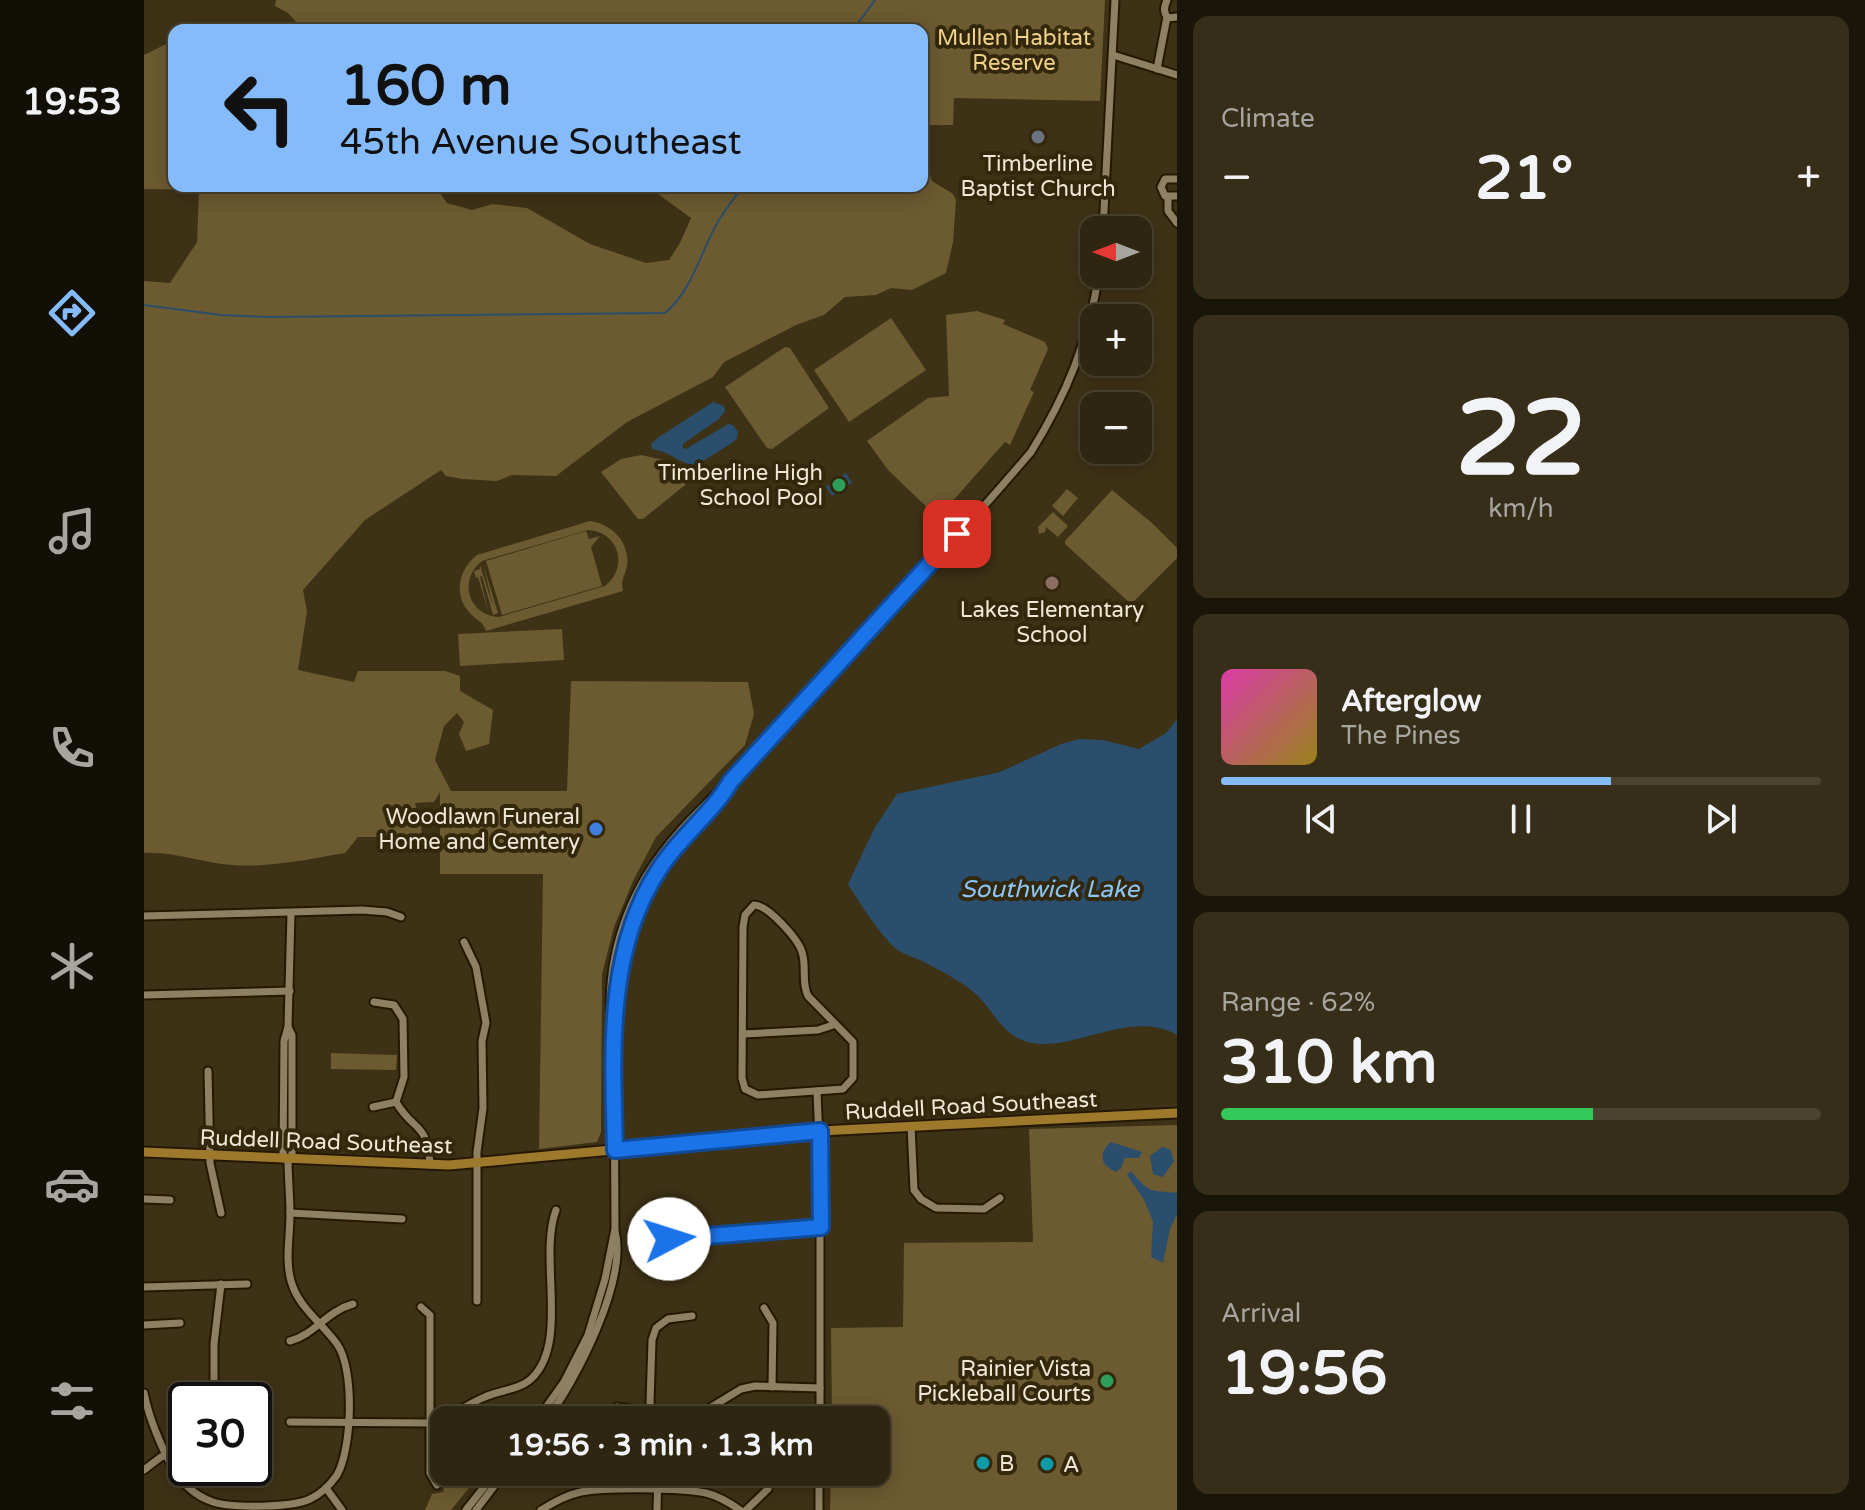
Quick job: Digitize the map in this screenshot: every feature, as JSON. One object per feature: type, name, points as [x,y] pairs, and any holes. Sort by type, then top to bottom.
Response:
[{"type":"main road","name":"Ruddell Road Southeast","points":[[144,1152],[430,1165],[820,1131],[1177,1113]]},
{"type":"street","points":[[1104,216],[1115,0]]},
{"type":"street","points":[[1157,69],[1167,17],[1164,11],[1167,0]]},
{"type":"street","points":[[1167,17],[1177,17]]},
{"type":"street","points":[[1113,55],[1177,75]]},
{"type":"street","points":[[1177,179],[1168,177],[1161,184],[1161,191],[1172,197],[1168,211],[1177,223]]},
{"type":"street","points":[[547,1406],[564,1382],[588,1335],[605,1279],[615,1229],[614,1041],[623,953],[637,910],[665,861],[731,781],[1031,452],[1057,411],[1081,352],[1096,288]]},
{"type":"street","points":[[758,905],[770,911],[800,947],[805,992],[833,1025],[853,1042],[853,1078],[843,1089],[758,1095],[747,1092],[743,1084],[743,1034],[744,921],[752,906],[758,905]]},
{"type":"street","points":[[144,916],[362,910],[387,912],[401,917]]},
{"type":"street","points":[[144,1393],[177,1474],[199,1496],[218,1507],[296,1504],[308,1500],[326,1488],[344,1461],[348,1421],[346,1364],[340,1347],[300,1302],[288,1267],[290,1213],[284,1041],[290,991],[291,913]]},
{"type":"street","points":[[464,942],[476,967],[486,1023],[482,1041],[483,1108],[477,1162],[477,1301]]},
{"type":"street","points":[[144,995],[290,991]]},
{"type":"street","points":[[374,1002],[394,1005],[403,1019],[404,1077],[396,1102]]},
{"type":"street","points":[[743,1034],[818,1030],[833,1025]]},
{"type":"street","points":[[208,1071],[212,1179],[221,1213]]},
{"type":"street","points":[[817,1091],[821,1227],[820,1406]]},
{"type":"street","points":[[373,1107],[396,1102]]},
{"type":"street","points":[[396,1102],[422,1129],[428,1141],[430,1165]]},
{"type":"street","points":[[911,1126],[914,1190],[921,1199],[936,1208],[984,1209],[1000,1198]]},
{"type":"street","points":[[144,1199],[170,1200]]},
{"type":"street","points":[[290,1422],[429,1423],[446,1419],[481,1398],[529,1381],[540,1369],[549,1349],[551,1223],[556,1210]]},
{"type":"street","points":[[290,1213],[402,1219]]},
{"type":"street","points":[[669,1239],[821,1227]]},
{"type":"street","points":[[555,1406],[579,1370],[601,1319],[616,1259],[618,1242],[615,1229]]},
{"type":"street","points":[[214,1382],[214,1344],[221,1284]]},
{"type":"street","points":[[144,1287],[247,1284]]},
{"type":"street","points":[[290,1341],[307,1334],[336,1309],[353,1304]]},
{"type":"street","points":[[421,1307],[430,1315],[430,1473]]},
{"type":"street","points":[[764,1308],[773,1323],[772,1387]]},
{"type":"street","points":[[651,1406],[652,1340],[656,1328],[668,1319],[692,1316]]},
{"type":"street","points":[[144,1325],[180,1323]]},
{"type":"street","points":[[713,1406],[741,1389],[820,1388]]},
{"type":"street","points":[[144,1470],[167,1454]]},
{"type":"street","points":[[472,1507],[486,1486]]},
{"type":"street","points":[[472,1507],[492,1486]]},
{"type":"street","points":[[657,1486],[657,1510]]},
{"type":"street","points":[[819,1486],[819,1510]]},
{"type":"street","points":[[326,1488],[342,1510]]},
{"type":"street","points":[[746,1510],[768,1489]]},
{"type":"street","points":[[541,1510],[580,1492],[657,1491],[709,1494],[740,1510]]},
{"type":"street","points":[[472,1507],[490,1510]]},
{"type":"green space","name":"Mullen Habitat Reserve","points":[[276,0],[1105,0],[1100,101],[954,98],[953,125],[928,125],[928,24],[298,24],[288,13],[275,6]]},
{"type":"green space","points":[[168,43],[168,189],[144,189],[144,55]]},
{"type":"green space","points":[[928,169],[932,181],[953,194],[956,200],[953,242],[946,273],[912,290],[891,288],[876,295],[845,297],[824,315],[796,325],[724,362],[713,377],[627,422],[556,476],[512,475],[497,481],[446,476],[441,470],[365,520],[303,590],[307,611],[298,670],[354,682],[358,671],[445,671],[460,676],[460,691],[493,710],[489,744],[466,751],[459,734],[464,722],[457,713],[444,726],[435,760],[451,791],[567,791],[571,681],[748,682],[754,714],[745,745],[656,837],[614,927],[602,974],[601,1132],[597,1142],[539,1149],[543,874],[440,874],[440,792],[434,802],[415,803],[422,832],[405,843],[390,837],[358,837],[345,853],[246,866],[144,853],[144,281],[170,283],[197,242],[199,192],[456,192],[440,193],[447,203],[472,210],[493,204],[527,208],[590,244],[646,263],[669,260],[691,218],[655,192],[928,192]]},
{"type":"green space","points":[[977,311],[1005,320],[1003,324],[1045,342],[1048,349],[1030,390],[1034,392],[1010,445],[1005,442],[942,513],[933,513],[889,471],[867,441],[928,398],[949,396],[946,315]]},
{"type":"green space","points":[[891,318],[926,370],[849,422],[814,370]]},
{"type":"green space","points":[[785,347],[790,348],[829,408],[772,449],[767,448],[725,387]]},
{"type":"green space","points":[[641,455],[668,461],[690,481],[643,519],[638,519],[601,472],[621,459]]},
{"type":"green space","points":[[1067,489],[1078,498],[1063,516],[1052,506]]},
{"type":"green space","points":[[1112,490],[1177,548],[1177,558],[1131,604],[1065,544]]},
{"type":"green space","points":[[1053,512],[1068,526],[1058,537],[1046,527],[1045,532],[1039,534],[1038,527]]},
{"type":"green space","points":[[590,521],[605,526],[618,536],[626,549],[627,566],[622,581],[623,591],[486,631],[464,605],[460,590],[462,574],[477,555]],"holes":[[[588,530],[599,532],[613,544],[618,560],[617,570],[605,586],[499,617],[488,615],[474,603],[470,595],[470,577],[482,561]]]},
{"type":"green space","points":[[586,531],[589,539],[600,536],[591,547],[602,586],[502,615],[486,561]]},
{"type":"green space","points":[[483,564],[498,613],[493,615],[482,576],[489,614],[474,571],[480,569],[480,565],[493,606]]},
{"type":"green space","points":[[562,629],[564,660],[460,666],[458,634]]},
{"type":"green space","points":[[331,1053],[397,1055],[396,1070],[331,1069]]},
{"type":"green space","points":[[1177,1125],[1177,1510],[830,1510],[831,1486],[890,1486],[890,1406],[832,1406],[831,1328],[903,1327],[904,1243],[1033,1242],[1029,1129]]},
{"type":"green space","points":[[444,1486],[471,1486],[451,1510],[425,1510],[432,1494],[443,1492]]},
{"type":"water","points":[[713,402],[724,406],[725,411],[719,419],[683,444],[683,448],[728,424],[738,432],[732,443],[695,466],[652,449],[651,444],[659,437]]},
{"type":"water","name":"Timberline High School Pool","points":[[846,473],[852,483],[832,496],[826,487]]},
{"type":"water","name":"Southwick Lake","points":[[1177,719],[1177,1035],[1159,1028],[1140,1026],[1045,1044],[1020,1039],[1012,1035],[966,986],[895,948],[848,884],[874,829],[897,794],[1000,772],[1079,739],[1103,740],[1139,749],[1166,733]]},
{"type":"water","points":[[1111,1142],[1142,1152],[1139,1158],[1125,1158],[1116,1172],[1107,1166],[1103,1158],[1104,1150]]},
{"type":"water","points":[[1162,1147],[1170,1149],[1174,1161],[1163,1177],[1153,1174],[1150,1156]]},
{"type":"water","points":[[1131,1171],[1151,1190],[1177,1193],[1177,1214],[1170,1229],[1163,1263],[1151,1257],[1153,1221],[1143,1198],[1127,1175]]},
{"type":"waterway","points":[[857,24],[875,0]]},
{"type":"waterway","points":[[144,305],[221,315],[267,317],[665,313],[682,294],[718,222],[739,192]]},
{"type":"place","name":"Timberline Baptist Church","points":[[1038,137]]},
{"type":"place","name":"Timberline High School Pool","points":[[839,485]]},
{"type":"place","name":"Lakes Elementary School","points":[[1052,583]]},
{"type":"place","name":"Woodlawn Funeral Home and Cemtery","points":[[596,829]]},
{"type":"place","name":"Rainier Vista Pickleball Courts","points":[[1107,1381]]},
{"type":"place","name":"B","points":[[983,1463]]},
{"type":"place","name":"A","points":[[1047,1464]]},
{"type":"route","points":[[669,1239],[821,1227],[820,1131],[615,1150],[617,993],[623,953],[637,910],[659,868],[731,781],[957,534]]}]
